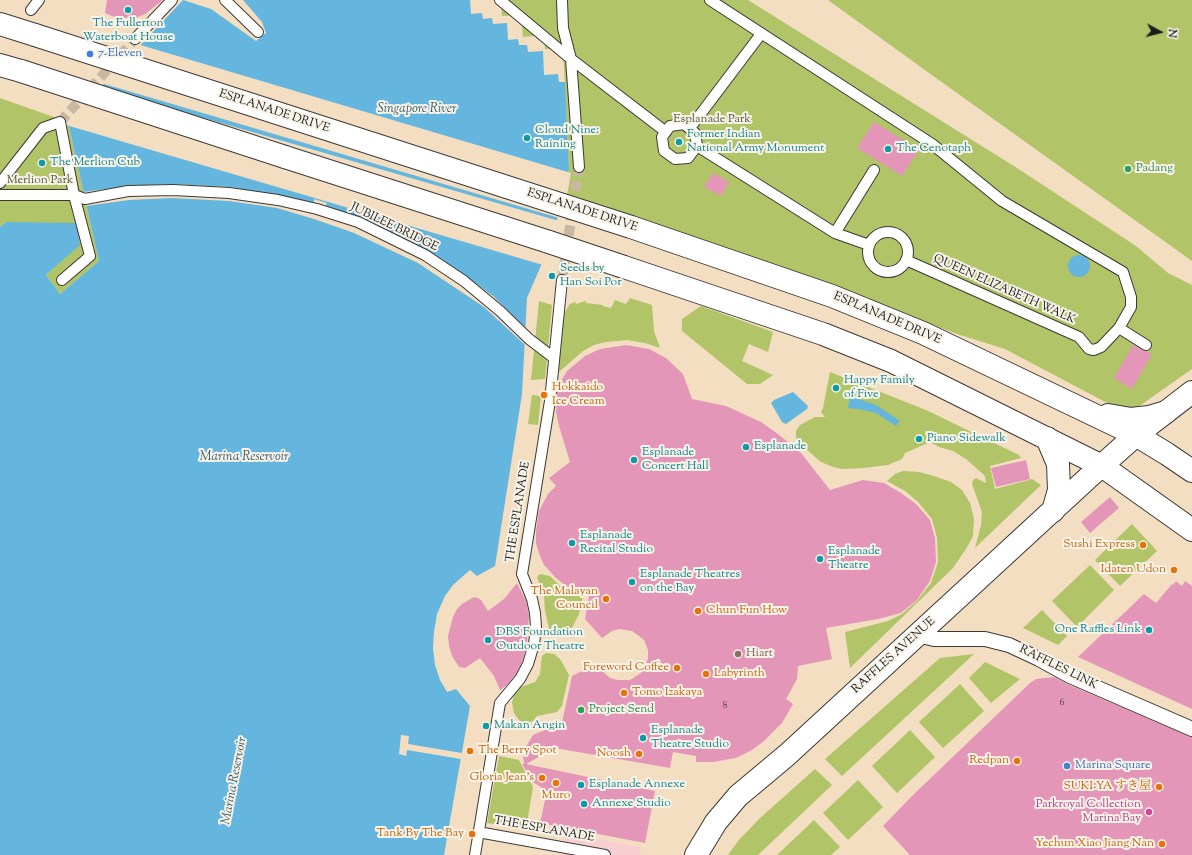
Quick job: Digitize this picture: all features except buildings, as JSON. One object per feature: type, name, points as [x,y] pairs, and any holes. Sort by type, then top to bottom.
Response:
[{"type":"main road","name":"ESPLANADE DRIVE","points":[[6,26],[631,227],[832,296],[905,325],[1136,435],[1192,471]]},
{"type":"main road","points":[[0,65],[624,267],[823,334],[891,361],[1102,466],[1192,530]]},
{"type":"main road","name":"RAFFLES AVENUE","points":[[696,855],[716,822],[738,796],[787,755],[1136,435],[1192,392]]},
{"type":"main road","points":[[1067,402],[1113,416],[1131,419],[1149,417],[1166,412]]},
{"type":"main road","points":[[1047,438],[1058,464],[1059,490],[1053,511]]},
{"type":"street","points":[[31,10],[39,0]]},
{"type":"street","points":[[135,39],[172,0]]},
{"type":"street","points":[[225,0],[258,32]]},
{"type":"street","points":[[500,0],[571,59],[666,132]]},
{"type":"street","points":[[562,0],[563,28],[571,59],[579,166]]},
{"type":"street","points":[[710,0],[868,101],[932,144],[1002,201],[1122,272],[1131,298],[1131,307],[1119,328],[1146,345]]},
{"type":"street","points":[[690,128],[761,34]]},
{"type":"street","points":[[0,183],[43,128],[60,122],[74,194],[90,256],[62,280]]},
{"type":"street","points":[[684,124],[695,133],[697,146],[688,158],[675,160],[664,151],[662,137],[666,132],[670,126],[684,124]]},
{"type":"street","points":[[697,146],[835,233],[868,246]]},
{"type":"street","points":[[835,233],[874,170]]},
{"type":"street","name":"JUBILEE BRIDGE","points":[[74,194],[85,199],[128,191],[172,190],[229,193],[278,200],[317,209],[358,222],[425,255],[464,281],[554,358]]},
{"type":"street","points":[[0,195],[74,194]]},
{"type":"street","points":[[885,232],[894,233],[901,237],[906,244],[908,253],[906,260],[902,266],[894,272],[881,272],[874,268],[870,262],[868,256],[868,246],[877,235],[885,232]]},
{"type":"street","name":"QUEEN ELIZABETH WALK","points":[[906,260],[1079,337],[1089,349],[1094,350],[1101,347],[1119,328]]},
{"type":"street","name":"THE ESPLANADE","points":[[475,855],[500,703],[520,679],[528,664],[534,644],[536,627],[535,613],[532,599],[522,574],[550,401],[562,280]]},
{"type":"street","name":"RAFFLES LINK","points":[[917,635],[934,639],[985,639],[1009,645],[1070,676],[1192,729]]},
{"type":"street","name":"THE ESPLANADE","points":[[478,832],[605,855]]},
{"type":"shaded area","points":[[566,833],[641,847],[640,855],[562,855]]},
{"type":"green space","name":"Esplanade Park","points":[[501,0],[748,0],[1017,168],[1136,246],[1168,273],[1192,285],[1192,369],[1128,414],[1005,349],[960,335],[790,273],[565,196],[569,168],[563,48],[545,49],[544,35],[523,37],[521,15],[502,16]]},
{"type":"green space","name":"Padang","points":[[828,0],[1192,0],[1192,261],[936,78]]},
{"type":"green space","name":"Merlion Park","points":[[0,98],[68,122],[99,261],[60,294],[46,275],[79,245],[6,222],[0,227]]},
{"type":"green space","points":[[630,298],[652,305],[654,331],[660,348],[645,343],[627,340],[606,342],[594,345],[583,351],[559,372],[562,321],[570,304],[586,301],[586,303],[603,305],[611,308],[615,300],[626,304]]},
{"type":"green space","points":[[539,301],[552,305],[545,379],[531,380]]},
{"type":"green space","points":[[701,306],[773,332],[768,352],[749,344],[742,361],[773,375],[760,384],[747,384],[682,331],[682,319]]},
{"type":"green space","points":[[830,372],[926,410],[1019,455],[1021,458],[990,466],[995,489],[1032,479],[1041,485],[975,548],[981,525],[982,512],[972,484],[973,480],[976,478],[986,483],[985,476],[966,459],[953,451],[939,447],[930,442],[905,453],[902,459],[888,465],[842,469],[821,462],[799,443],[796,438],[796,431],[800,425],[815,417],[825,417],[821,412]]},
{"type":"green space","points":[[532,395],[541,396],[538,425],[528,424]]},
{"type":"green space","points":[[903,471],[919,472],[934,476],[951,482],[962,490],[970,503],[974,519],[973,536],[953,568],[850,668],[845,632],[888,621],[902,614],[917,601],[931,583],[938,562],[937,538],[932,519],[918,502],[905,491],[887,481],[895,474]]},
{"type":"green space","points":[[1132,524],[1157,551],[1120,586],[1095,560]]},
{"type":"green space","points":[[1090,565],[1114,590],[1077,627],[1052,601]]},
{"type":"green space","points":[[540,574],[550,576],[560,586],[583,596],[579,614],[570,632],[562,636],[555,636],[550,633],[545,611],[544,595],[537,577]]},
{"type":"green space","points":[[1042,610],[1067,636],[1058,645],[1023,628]]},
{"type":"green space","points":[[546,653],[554,654],[560,659],[569,675],[562,706],[557,712],[537,716],[533,721],[526,724],[519,720],[514,713],[512,703],[514,694],[518,688],[535,682],[540,674],[542,656]]},
{"type":"green space","points":[[974,654],[842,776],[825,759],[940,658]]},
{"type":"green space","points":[[985,662],[1020,679],[991,703],[969,678]]},
{"type":"green space","points":[[960,684],[984,711],[943,748],[919,722]]},
{"type":"green space","points":[[910,730],[935,757],[897,793],[872,766]]},
{"type":"green space","points":[[499,756],[519,760],[533,787],[526,829],[487,823]]},
{"type":"green space","points":[[815,769],[832,785],[758,855],[728,855],[738,841],[760,818]]},
{"type":"green space","points":[[858,780],[883,807],[848,840],[823,813]]},
{"type":"green space","points":[[814,820],[840,847],[831,855],[777,855]]},
{"type":"water","name":"Marina Reservoir","points":[[183,0],[211,9],[256,41],[266,33],[262,22],[243,0],[470,0],[471,14],[482,13],[483,19],[492,18],[493,24],[507,23],[508,40],[518,39],[519,45],[527,45],[528,52],[543,51],[544,75],[558,74],[559,82],[565,82],[569,168],[565,196],[543,261],[527,298],[522,394],[495,566],[477,576],[470,570],[453,585],[445,596],[437,614],[434,632],[433,648],[435,665],[440,680],[447,692],[456,689],[470,706],[444,855],[0,855],[0,227],[6,222],[76,223],[80,245],[46,275],[60,294],[99,261],[68,122]]},
{"type":"water","points":[[1079,255],[1087,258],[1090,266],[1087,274],[1079,277],[1071,274],[1068,266],[1071,258]]},
{"type":"water","points":[[793,392],[808,406],[807,409],[786,424],[782,422],[771,403],[774,400]]},
{"type":"water","points":[[850,396],[876,405],[900,421],[896,426],[876,413],[848,408]]},
{"type":"pier","points":[[137,44],[571,173],[567,196],[559,218],[101,83]]},
{"type":"pier","points":[[97,87],[559,221],[543,265],[66,125],[66,120]]},
{"type":"pier","points":[[173,184],[230,187],[314,204],[314,199],[327,203],[325,208],[426,252],[467,277],[493,296],[525,327],[524,344],[484,307],[418,263],[354,233],[314,219],[277,208],[229,201],[172,198],[129,200],[86,206],[83,192],[128,186]]},
{"type":"pier","points":[[401,735],[409,736],[408,744],[462,753],[461,759],[407,750],[406,756],[399,754]]},
{"type":"tunnel","points":[[60,122],[135,39]]},
{"type":"tunnel","points":[[562,280],[579,167]]},
{"type":"place","name":"The Fullerton Waterboat House","points":[[128,10]]},
{"type":"place","name":"7-Eleven","points":[[90,54]]},
{"type":"place","name":"Cloud Nine: Raining","points":[[527,138]]},
{"type":"place","name":"Former Indian National Army Monument","points":[[679,142]]},
{"type":"place","name":"The Cenotaph","points":[[888,149]]},
{"type":"place","name":"The Merlion Cub","points":[[42,163]]},
{"type":"place","name":"Padang","points":[[1128,169]]},
{"type":"place","name":"Seeds by Han Soi Por","points":[[552,276]]},
{"type":"place","name":"Happy Family of Five","points":[[836,388]]},
{"type":"place","name":"Hokkaido Ice Cream","points":[[544,395]]},
{"type":"place","name":"Piano Sidewalk","points":[[919,439]]},
{"type":"place","name":"Esplanade","points":[[746,447]]},
{"type":"place","name":"Esplanade Concert Hall","points":[[634,460]]},
{"type":"place","name":"Esplanade Recital Studio","points":[[572,543]]},
{"type":"place","name":"Sushi Express","points":[[1143,545]]},
{"type":"place","name":"Esplanade Theatre","points":[[820,559]]},
{"type":"place","name":"Idaten Udon","points":[[1174,570]]},
{"type":"place","name":"Esplanade Theatres on the Bay","points":[[632,582]]},
{"type":"place","name":"The Malayan Council","points":[[606,599]]},
{"type":"place","name":"Chun Fun How","points":[[698,611]]},
{"type":"place","name":"One Raffles Link","points":[[1149,630]]},
{"type":"place","name":"DBS Foundation Outdoor Theatre","points":[[488,640]]},
{"type":"place","name":"Hiart","points":[[738,654]]},
{"type":"place","name":"Foreword Coffee","points":[[677,668]]},
{"type":"place","name":"Labyrinth","points":[[706,674]]},
{"type":"place","name":"Tomo Izakaya","points":[[624,693]]},
{"type":"place","name":"Project Send","points":[[581,710]]},
{"type":"place","name":"Makan Angin","points":[[486,726]]},
{"type":"place","name":"Esplanade Theatre Studio","points":[[643,738]]},
{"type":"place","name":"The Berry Spot","points":[[470,751]]},
{"type":"place","name":"Noosh","points":[[639,754]]},
{"type":"place","name":"Redpan","points":[[1017,761]]},
{"type":"place","name":"Marina Square","points":[[1067,766]]},
{"type":"place","name":"Gloria Jean's","points":[[542,778]]},
{"type":"place","name":"Muro","points":[[556,783]]},
{"type":"place","name":"Esplanade Annexe","points":[[581,785]]},
{"type":"place","name":"SUKI-YA すき屋","points":[[1159,787]]},
{"type":"place","name":"Annexe Studio","points":[[584,804]]},
{"type":"place","name":"Parkroyal Collection Marina Bay","points":[[1149,812]]},
{"type":"place","name":"Tank By The Bay","points":[[472,834]]},
{"type":"place","name":"Yechun Xiao Jiang Nan","points":[[1162,844]]},
{"type":"water label","name":"Singapore River","points":[[417,110]]}]
